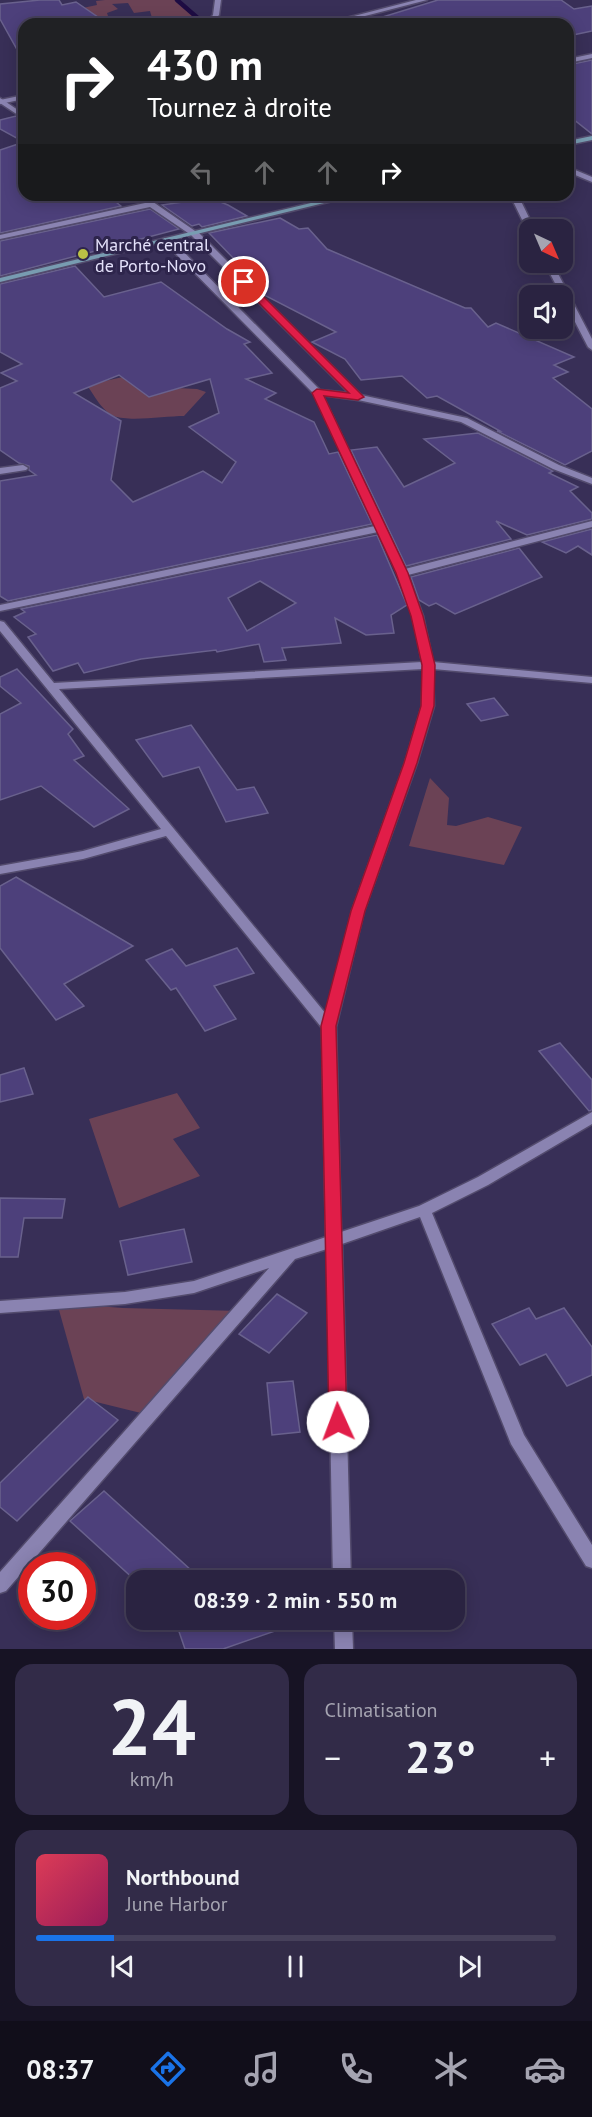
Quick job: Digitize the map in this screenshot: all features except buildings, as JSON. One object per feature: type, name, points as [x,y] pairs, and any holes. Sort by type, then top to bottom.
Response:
[{"type":"main road","points":[[574,142],[592,138]]},
{"type":"main road","points":[[0,280],[327,201]]},
{"type":"street","points":[[213,18],[216,15],[218,0]]},
{"type":"street","points":[[351,18],[424,0]]},
{"type":"street","points":[[574,60],[592,56]]},
{"type":"street","points":[[1,102],[18,98]]},
{"type":"street","points":[[1,102],[18,113]]},
{"type":"street","points":[[574,172],[592,180]]},
{"type":"street","points":[[147,201],[194,232],[358,397]]},
{"type":"street","points":[[517,201],[526,219]]},
{"type":"street","points":[[0,237],[151,204]]},
{"type":"street","points":[[167,240],[317,393],[402,573],[417,616],[428,665],[428,706],[411,763],[358,911],[329,1026],[342,1570]]},
{"type":"street","points":[[555,273],[592,347]]},
{"type":"street","points":[[317,393],[358,397],[464,420],[556,467],[592,481]]},
{"type":"street","points":[[0,471],[23,468]]},
{"type":"street","points":[[402,573],[592,524]]},
{"type":"street","points":[[0,608],[381,528]]},
{"type":"street","points":[[0,624],[329,1026]]},
{"type":"street","points":[[52,686],[428,665],[592,680]]},
{"type":"street","points":[[0,870],[83,855],[168,831]]},
{"type":"street","points":[[0,1307],[160,1294],[194,1287],[424,1210],[483,1181],[592,1117]]},
{"type":"street","points":[[424,1210],[517,1439],[592,1560]]},
{"type":"street","points":[[0,1585],[290,1255]]},
{"type":"street","points":[[343,1630],[344,1649]]},
{"type":"shaded area","points":[[177,0],[196,18],[152,18],[150,11],[134,13],[128,3],[112,4],[118,9],[107,13],[109,18],[91,18],[73,10],[97,5],[96,1]]},
{"type":"shaded area","points":[[136,374],[155,387],[197,389],[206,392],[184,416],[129,419],[114,416],[106,411],[87,385]]},
{"type":"shaded area","points":[[430,778],[449,798],[447,825],[456,826],[488,817],[522,827],[504,865],[409,846]]},
{"type":"shaded area","points":[[177,1093],[200,1128],[173,1139],[200,1176],[119,1208],[89,1119]]},
{"type":"shaded area","points":[[57,1303],[123,1308],[240,1311],[149,1415],[84,1399]]},
{"type":"waterway","points":[[177,0],[198,18]]},
{"type":"place","name":"Marché central de Porto-Novo","points":[[83,254]]},
{"type":"route","points":[[244,282],[358,397],[317,393],[402,573],[417,616],[428,665],[428,706],[411,763],[358,911],[329,1026],[338,1422]]}]
